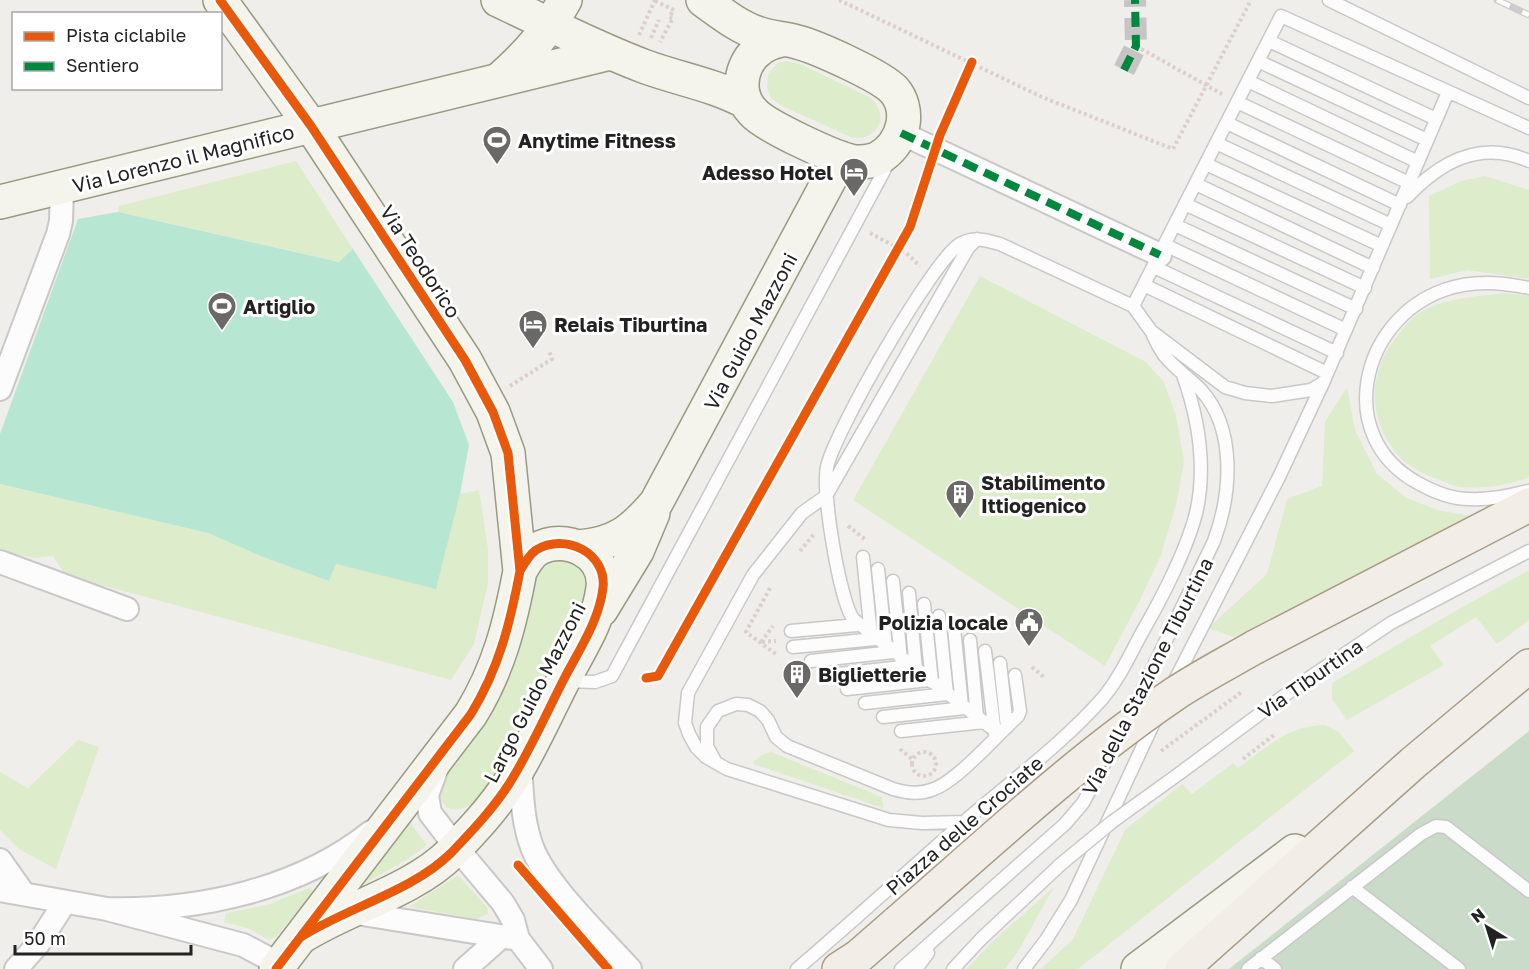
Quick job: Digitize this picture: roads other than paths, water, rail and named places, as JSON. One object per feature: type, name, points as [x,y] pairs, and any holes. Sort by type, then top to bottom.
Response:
[{"type":"main road","points":[[848,965],[1041,799],[1144,716],[1196,681],[1255,647],[1529,505]]},
{"type":"main road","points":[[1182,969],[1413,763],[1529,666]]},
{"type":"street","name":"Via Teodorico","points":[[220,0],[311,126],[465,360],[493,412],[508,453],[520,571]]},
{"type":"street","points":[[498,0],[558,12],[610,53],[665,74],[720,90],[746,102]]},
{"type":"street","points":[[703,0],[743,27],[813,48],[888,85],[896,93],[904,111],[896,140],[885,154],[871,161],[857,162],[841,158],[769,125],[753,113],[746,102],[742,80],[748,62],[765,45],[781,40]]},
{"type":"street","points":[[500,79],[531,50],[558,12]]},
{"type":"street","name":"Via Lorenzo il Magnifico","points":[[0,202],[610,53]]},
{"type":"street","points":[[896,140],[1159,256]]},
{"type":"street","name":"Via Guido Mazzoni","points":[[578,547],[600,544],[625,534],[641,521],[656,503],[841,158]]},
{"type":"street","points":[[0,388],[58,234],[61,221],[62,188]]},
{"type":"street","name":"Via Guido Mazzoni","points":[[597,617],[637,551],[656,503]]},
{"type":"street","points":[[0,890],[106,909],[243,945],[278,967],[467,721],[492,678],[506,638],[520,571],[531,555],[538,549],[554,544],[578,547]]},
{"type":"street","name":"Largo Guido Mazzoni","points":[[301,937],[348,911],[413,880],[443,860],[500,796],[520,764],[597,617],[603,588],[603,574],[596,560],[578,547]]},
{"type":"street","points":[[0,562],[127,609]]},
{"type":"street","points":[[451,740],[432,781],[427,801],[432,817],[509,911],[515,925],[509,938],[465,969]]},
{"type":"street","points":[[1138,969],[1413,763]]},
{"type":"street","points":[[520,764],[525,821],[536,857],[566,898],[630,969]]},
{"type":"street","points":[[106,909],[153,908],[209,900],[279,884],[313,870],[348,849],[395,812]]},
{"type":"street","points":[[0,860],[24,894]]},
{"type":"street","points":[[16,969],[38,944],[64,902]]},
{"type":"street","points":[[348,911],[509,938],[541,969]]},
{"type":"lane","points":[[1329,0],[1529,98]]},
{"type":"lane","points":[[1133,306],[1281,16],[1529,128]]},
{"type":"lane","points":[[1269,40],[1436,119]]},
{"type":"lane","points":[[1258,62],[1427,140]]},
{"type":"lane","points":[[1248,81],[1418,162]]},
{"type":"lane","points":[[1024,969],[1046,940],[1071,900],[1137,755],[1279,477],[1337,353],[1448,92]]},
{"type":"lane","points":[[1237,102],[1409,183]]},
{"type":"lane","points":[[1227,123],[1400,205]]},
{"type":"lane","points":[[563,681],[595,682],[612,676],[884,171],[896,140]]},
{"type":"lane","points":[[1216,143],[1391,225]]},
{"type":"lane","points":[[1400,205],[1420,183],[1438,168],[1468,155],[1495,153],[1529,161]]},
{"type":"lane","points":[[1206,164],[1382,246]]},
{"type":"lane","points":[[1196,184],[1373,268]]},
{"type":"lane","points":[[1185,204],[1365,288]]},
{"type":"lane","points":[[1175,225],[1356,309]]},
{"type":"lane","points":[[965,822],[922,824],[889,820],[727,769],[706,757],[696,747],[685,723],[688,693],[753,575],[802,513],[826,496],[968,248],[977,239]]},
{"type":"lane","points":[[987,727],[857,624],[849,613],[842,590],[826,496],[827,467],[841,430],[920,292],[955,247],[967,240],[990,241],[1011,248],[1133,306],[1151,331],[1225,387],[1245,393],[1272,396],[1311,390],[1325,378]]},
{"type":"lane","points":[[1159,256],[1346,330]]},
{"type":"lane","points":[[1159,256],[1337,353]]},
{"type":"lane","points":[[1529,288],[1502,283],[1464,284],[1441,291],[1404,314],[1385,335],[1371,361],[1366,406],[1370,426],[1385,454],[1396,468],[1424,486],[1443,494],[1468,500],[1494,498],[1529,491]]},
{"type":"lane","points":[[1144,285],[1325,378]]},
{"type":"lane","name":"Via della Stazione Tiburtina","points":[[901,969],[1065,824],[1083,803],[1121,733],[1214,541],[1220,525],[1226,493],[1225,438],[1210,403],[1202,391],[1163,355],[1151,331]]},
{"type":"lane","name":"Via della Stazione Tiburtina","points":[[1120,672],[1158,603],[1186,542],[1197,507],[1200,442],[1183,374]]},
{"type":"lane","name":"Via Tiburtina","points":[[953,969],[981,939],[1061,864],[1112,822],[1300,684],[1390,623],[1529,550]]},
{"type":"lane","points":[[863,557],[873,637]]},
{"type":"lane","points":[[878,569],[902,659]]},
{"type":"lane","points":[[893,581],[902,659]]},
{"type":"lane","points":[[902,659],[909,592]]},
{"type":"lane","points":[[924,604],[931,681]]},
{"type":"lane","points":[[939,616],[947,694]]},
{"type":"lane","points":[[791,632],[857,624]]},
{"type":"lane","points":[[954,628],[964,707]]},
{"type":"lane","points":[[793,647],[873,637]]},
{"type":"lane","points":[[970,640],[987,727]]},
{"type":"lane","points":[[727,769],[712,757],[706,746],[706,733],[710,721],[718,711],[736,704],[748,705],[760,711],[768,720],[776,737],[787,746],[903,792],[925,792],[944,784],[987,727],[985,651]]},
{"type":"lane","points":[[811,661],[902,659]]},
{"type":"lane","points":[[829,675],[902,659]]},
{"type":"lane","points":[[1000,663],[1007,727]]},
{"type":"lane","name":"Piazza delle Crociate","points":[[797,969],[1068,734],[1103,698],[1120,672]]},
{"type":"lane","points":[[901,730],[1007,727],[1020,714],[1015,675]]},
{"type":"lane","points":[[847,689],[931,681]]},
{"type":"lane","points":[[865,703],[947,694]]},
{"type":"lane","points":[[883,717],[964,707]]},
{"type":"lane","points":[[1248,969],[1421,834],[1436,826],[1446,827],[1529,891]]},
{"type":"lane","points":[[1352,887],[1459,969]]},
{"type":"lane","name":"Via della Stazione Tiburtina","points":[[916,969],[943,933]]},
{"type":"lane","points":[[1261,958],[1275,969]]},
{"type":"tunnel","points":[[1124,70],[1136,46],[1135,0]]},
{"type":"railway","points":[[1497,0],[1529,15]]},
{"type":"place","name":"Anytime Fitness","points":[[497,166]]},
{"type":"place","name":"Adesso Hotel","points":[[854,198]]},
{"type":"place","name":"Artiglio","points":[[222,332]]},
{"type":"place","name":"Relais Tiburtina","points":[[533,350]]},
{"type":"place","name":"Stabilimento Ittiogenico","points":[[960,520]]},
{"type":"place","name":"Polizia locale","points":[[1029,648]]},
{"type":"place","name":"Biglietterie","points":[[797,700]]}]
